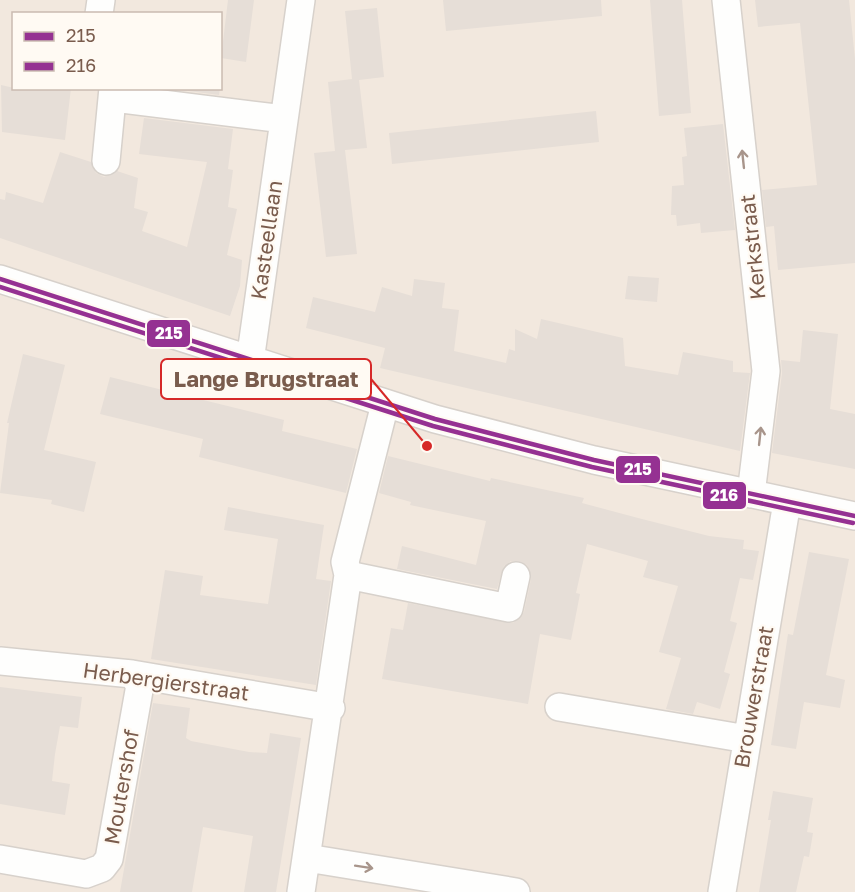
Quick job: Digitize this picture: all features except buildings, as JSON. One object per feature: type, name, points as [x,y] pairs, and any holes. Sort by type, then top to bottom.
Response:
[{"type":"street","name":"Kasteellaan","points":[[250,361],[301,0]]},
{"type":"street","name":"Kerkstraat","points":[[726,0],[766,371],[752,494]]},
{"type":"street","points":[[106,161],[114,93],[284,119]]},
{"type":"street","points":[[0,279],[385,404],[594,460],[855,516]]},
{"type":"street","points":[[301,892],[331,708],[348,575],[345,562],[385,404]]},
{"type":"street","name":"Brouwerstraat","points":[[722,892],[787,502]]},
{"type":"street","points":[[348,575],[509,608],[516,576]]},
{"type":"street","name":"Herbergierstraat","points":[[0,661],[132,674],[331,708]]},
{"type":"street","name":"Moutershof","points":[[0,859],[86,874],[102,868],[109,859],[140,685],[132,674]]},
{"type":"street","points":[[559,707],[747,738]]},
{"type":"street","points":[[307,858],[516,892]]},
{"type":"shaded area","points":[[0,0],[855,0],[855,892],[0,892]]},
{"type":"transit line","name":"215","points":[[0,279],[435,419],[594,460],[855,516]]},
{"type":"transit line","name":"216","points":[[0,287],[433,426],[592,467],[853,523]]},
{"type":"place","name":"Lange Brugstraat","points":[[427,446]]}]
